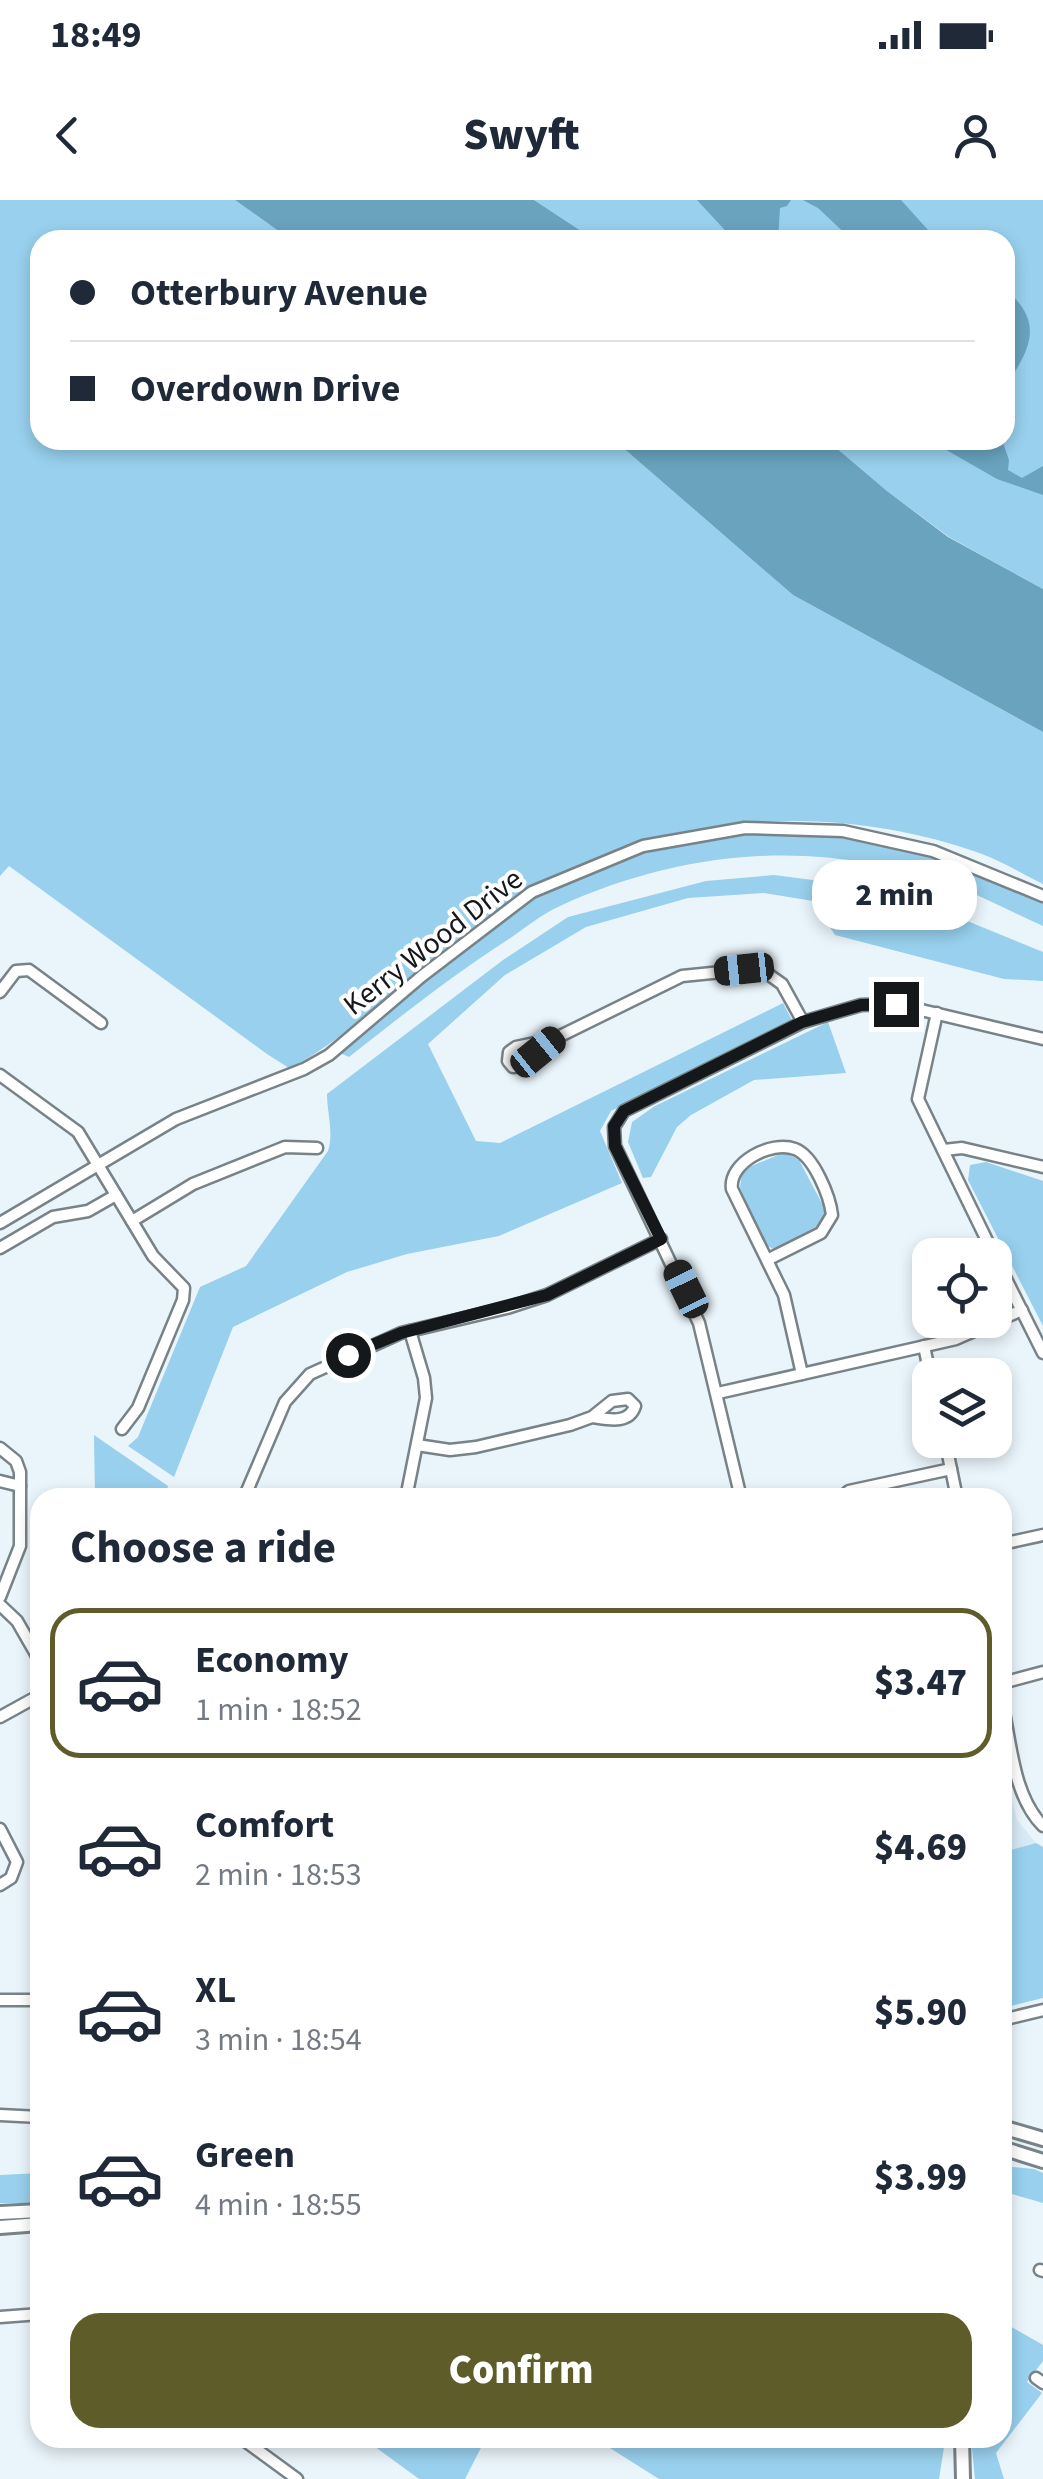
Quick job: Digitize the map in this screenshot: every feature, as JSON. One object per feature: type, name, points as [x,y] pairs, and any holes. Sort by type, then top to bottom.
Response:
[{"type":"main road","points":[[1012,2130],[1043,2139]]},
{"type":"main road","points":[[1012,2151],[1043,2161]]},
{"type":"main road","points":[[0,2213],[30,2212]]},
{"type":"main road","points":[[0,2227],[30,2225]]},
{"type":"main road","points":[[962,2448],[963,2479]]},
{"type":"street","name":"Kerry Wood Drive","points":[[0,1223],[176,1119],[304,1069],[329,1055],[422,976],[532,892],[643,846],[744,828],[842,831],[934,850],[1043,896]]},
{"type":"street","points":[[554,1039],[676,978],[744,969],[777,978],[802,1022]]},
{"type":"street","points":[[0,992],[16,972],[29,970],[102,1023]]},
{"type":"street","points":[[739,1488],[695,1310],[615,1146],[614,1126],[624,1111],[802,1022],[861,1005],[896,1004],[1043,1040]]},
{"type":"street","points":[[936,1012],[918,1095],[986,1238]]},
{"type":"street","points":[[0,1075],[73,1127],[158,1262],[183,1284],[185,1294],[138,1408],[122,1428]]},
{"type":"street","points":[[767,1260],[821,1233],[832,1215],[809,1160],[792,1147],[772,1148],[747,1161],[731,1179],[732,1189],[786,1304],[802,1374]]},
{"type":"street","points":[[132,1221],[193,1184],[284,1148],[318,1148]]},
{"type":"street","points":[[944,1150],[962,1148],[1043,1168]]},
{"type":"street","points":[[0,1248],[53,1216],[88,1211],[116,1195]]},
{"type":"street","points":[[248,1488],[280,1412],[297,1385],[322,1367],[410,1330],[534,1300],[661,1239]]},
{"type":"street","points":[[1012,1290],[1043,1353]]},
{"type":"street","points":[[718,1393],[972,1333],[1022,1310]]},
{"type":"street","points":[[408,1488],[426,1393],[410,1330]]},
{"type":"street","points":[[924,1346],[926,1358]]},
{"type":"street","points":[[417,1445],[467,1449],[592,1417]]},
{"type":"street","points":[[0,1448],[16,1461],[20,1486],[20,1546],[0,1597]]},
{"type":"street","points":[[948,1458],[955,1488]]},
{"type":"street","points":[[867,1488],[951,1469]]},
{"type":"street","points":[[0,1481],[20,1486]]},
{"type":"street","points":[[1012,1542],[1043,1536]]},
{"type":"street","points":[[0,1605],[17,1621],[30,1644]]},
{"type":"street","points":[[1012,1680],[1043,1672]]},
{"type":"street","points":[[0,1717],[30,1700]]},
{"type":"street","points":[[1012,1765],[1025,1802],[1043,1826]]},
{"type":"street","points":[[0,1829],[16,1862],[11,1878],[0,1884]]},
{"type":"street","points":[[0,2000],[30,2000]]},
{"type":"street","points":[[1012,2018],[1043,2010]]},
{"type":"street","points":[[0,2115],[30,2116]]},
{"type":"street","points":[[0,2317],[30,2315]]},
{"type":"street","points":[[254,2448],[296,2479]]},
{"type":"shaded area","points":[[0,200],[235,200],[277,230],[30,230],[30,450],[626,450],[793,595],[1043,732],[1043,884],[982,854],[882,828],[780,821],[678,833],[629,847],[532,886],[458,939],[344,1033],[289,1068],[9,866],[0,876]]},
{"type":"shaded area","points":[[235,200],[534,200],[580,230],[277,230]]},
{"type":"shaded area","points":[[534,200],[1043,200],[1043,589],[949,537],[839,450],[1015,450],[1015,230],[580,230]]},
{"type":"shaded area","points":[[697,200],[791,200],[780,208],[779,230],[725,230]]},
{"type":"shaded area","points":[[803,200],[901,200],[928,230],[841,230]]},
{"type":"shaded area","points":[[1015,299],[1029,323],[1030,335],[1015,371]]},
{"type":"shaded area","points":[[626,450],[839,450],[948,537],[1043,589],[1043,732],[793,595]]},
{"type":"shaded area","points":[[946,450],[1006,450],[1008,470],[1022,478],[1043,466],[1043,495],[997,479]]},
{"type":"shaded area","points":[[745,828],[843,831],[933,851],[1043,896],[1043,926],[960,888],[859,861],[758,856],[708,861],[609,886],[553,909],[447,981],[349,1057],[340,1053],[422,976],[532,892],[643,846]]},
{"type":"shaded area","points":[[774,875],[867,887],[933,907],[1043,952],[1043,981],[1004,979],[835,935],[813,901],[764,893],[688,898],[586,927],[505,975],[428,1044],[476,1141],[500,1143],[783,1003],[792,1020],[611,1111],[600,1131],[622,1183],[499,1236],[407,1254],[347,1272],[233,1327],[174,1477],[128,1446],[138,1437],[200,1287],[246,1266],[328,1151],[327,1094],[503,960],[568,917],[706,881]]},
{"type":"shaded area","points":[[828,1022],[846,1073],[754,1080],[677,1127],[651,1177],[643,1178],[628,1142],[632,1122],[655,1106]]},
{"type":"shaded area","points":[[785,1152],[799,1160],[826,1211],[823,1223],[776,1250],[765,1245],[740,1188],[742,1170]]},
{"type":"shaded area","points":[[986,1162],[1043,1181],[1043,1326],[1012,1266],[1012,1238],[998,1238],[968,1180],[970,1165]]},
{"type":"shaded area","points":[[94,1435],[168,1486],[167,1488],[95,1488]]},
{"type":"shaded area","points":[[1012,1801],[1017,1820],[1036,1843],[1012,1850]]},
{"type":"shaded area","points":[[1036,1843],[1043,1847],[1043,1998],[1012,2006],[1012,1850]]},
{"type":"shaded area","points":[[1012,2167],[1043,2173],[1043,2203],[1012,2194]]},
{"type":"shaded area","points":[[30,2174],[30,2203],[0,2203],[0,2175]]},
{"type":"shaded area","points":[[1012,2327],[1043,2345],[1043,2361],[1027,2382],[1042,2393],[1012,2432]]},
{"type":"shaded area","points":[[377,2448],[481,2448],[465,2479],[419,2479]]},
{"type":"shaded area","points":[[610,2448],[944,2448],[939,2479],[659,2479]]},
{"type":"shaded area","points":[[972,2448],[1000,2448],[996,2453],[1004,2479],[975,2479]]},
{"type":"route","points":[[348,1355],[401,1333],[547,1295],[661,1239],[615,1146],[614,1126],[624,1111],[802,1022],[861,1005],[896,1004]]}]
